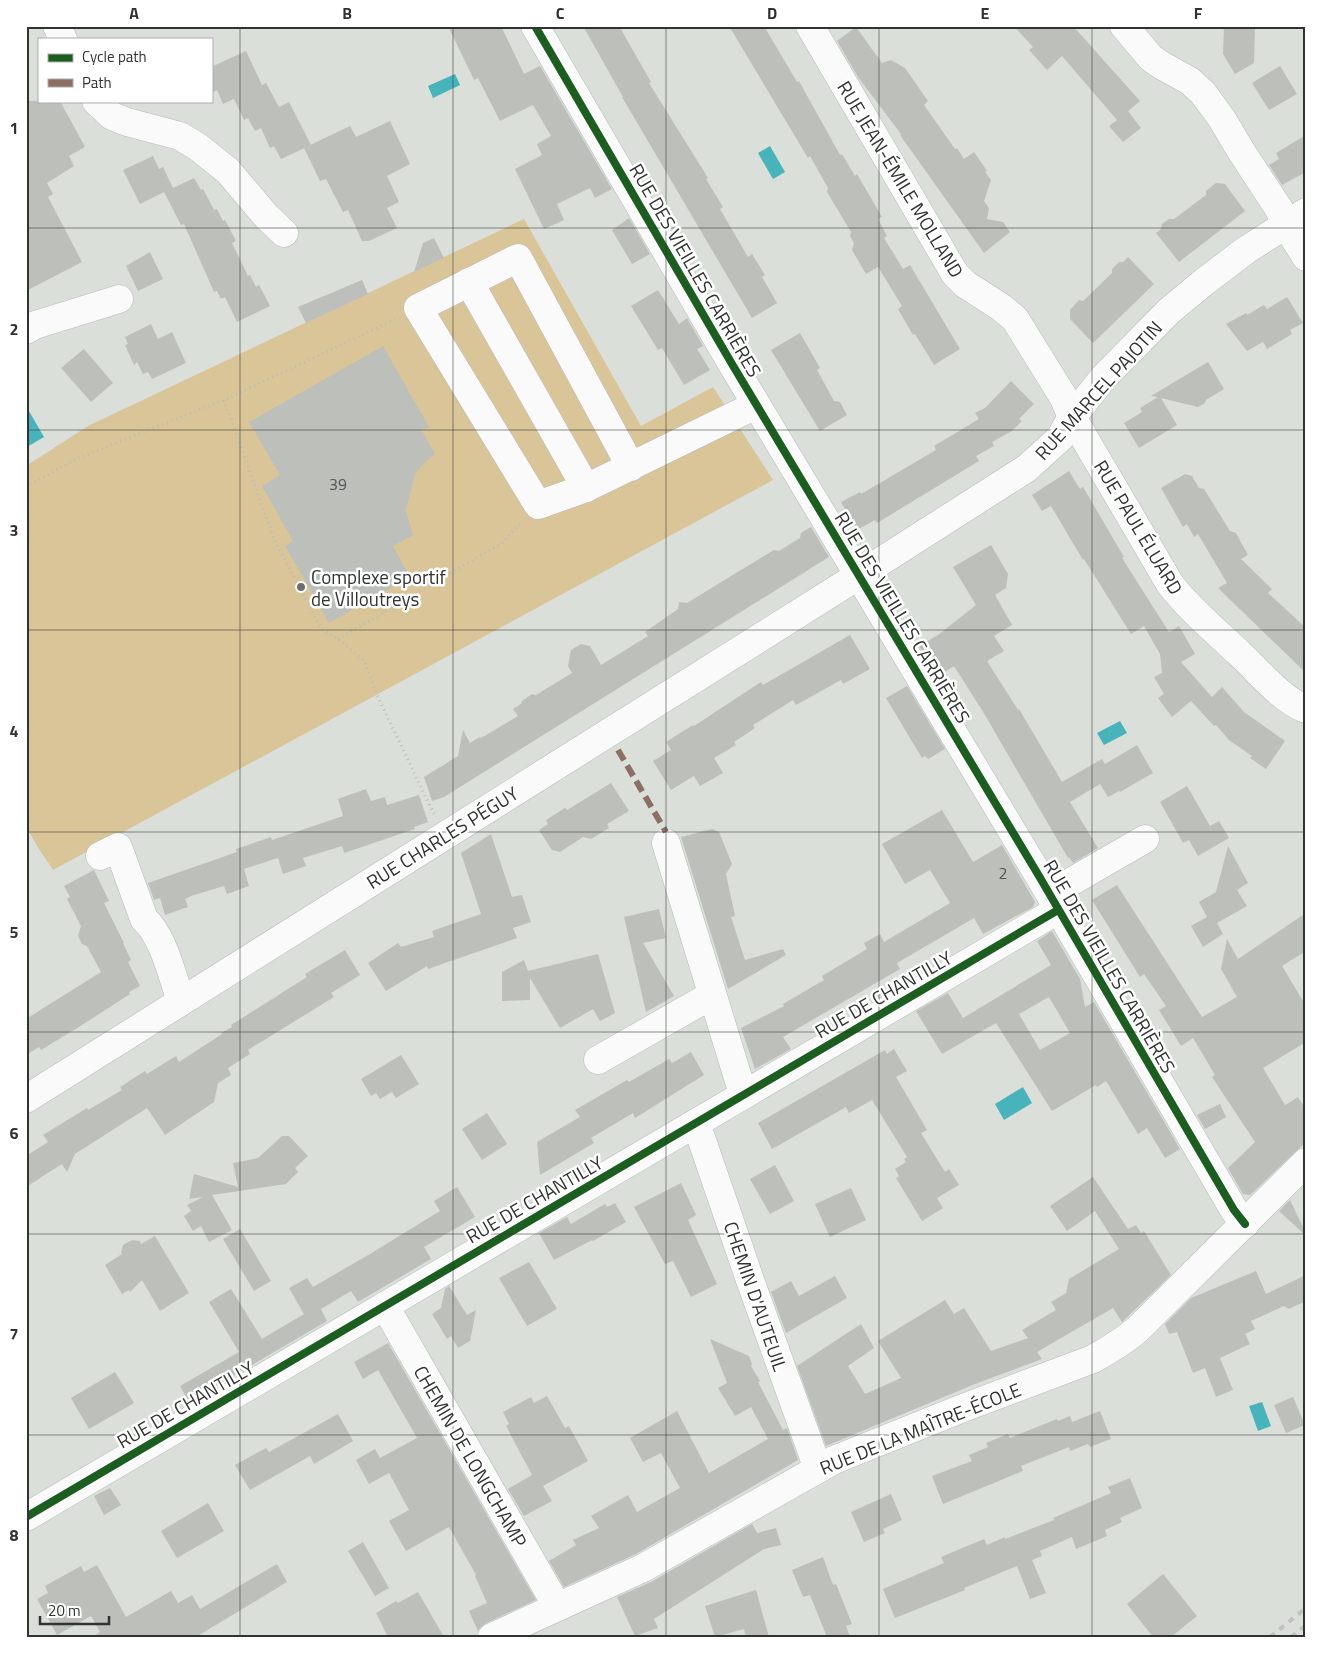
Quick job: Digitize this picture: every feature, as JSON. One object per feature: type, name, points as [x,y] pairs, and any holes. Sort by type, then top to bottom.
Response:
[{"type":"street","points":[[58,26],[63,38]]},
{"type":"street","name":"RUE DES VIEILLES CARRIÈRES","points":[[535,26],[756,405],[848,555],[858,576],[1054,902],[1234,1210],[1245,1224]]},
{"type":"street","name":"RUE JEAN-ÉMILE MOLLAND","points":[[810,26],[955,274],[965,284],[1002,308],[1015,319],[1064,398],[1072,417]]},
{"type":"street","points":[[1124,26],[1152,58],[1161,65],[1190,80],[1203,92],[1279,209],[1296,219],[1306,258]]},
{"type":"street","points":[[97,102],[112,116],[127,122],[180,136],[198,147],[228,171],[267,217],[284,233]]},
{"type":"street","name":"RUE MARCEL PAJOTIN","points":[[858,576],[1027,468],[1060,438],[1072,417],[1104,377],[1169,312],[1246,250],[1296,219]]},
{"type":"street","points":[[631,467],[518,258],[418,308],[538,505],[586,488],[631,467],[756,405]]},
{"type":"street","points":[[469,282],[586,488]]},
{"type":"street","points":[[26,330],[35,325],[119,299]]},
{"type":"street","name":"RUE PAUL ÉLUARD","points":[[1072,417],[1177,593],[1278,690],[1306,709]]},
{"type":"street","name":"RUE CHARLES PÉGUY","points":[[26,1099],[858,576]]},
{"type":"street","name":"RUE DES VIEILLES CARRIÈRES","points":[[1054,902],[1145,839]]},
{"type":"street","points":[[666,843],[712,995],[746,1094]]},
{"type":"street","points":[[100,856],[118,846],[144,919],[152,926],[162,947],[181,1001]]},
{"type":"street","name":"RUE DE CHANTILLY","points":[[26,1517],[746,1094],[1054,902]]},
{"type":"street","points":[[598,1060],[712,995]]},
{"type":"street","name":"CHEMIN D'AUTEUIL","points":[[696,1123],[818,1469]]},
{"type":"street","name":"RUE DE LA MAÎTRE-ÉCOLE","points":[[492,1637],[643,1568],[818,1469],[900,1432],[1103,1354],[1122,1342],[1138,1328],[1306,1162]]},
{"type":"street","name":"CHEMIN DE LONGCHAMP","points":[[385,1306],[557,1606]]},
{"type":"path","points":[[26,487],[76,460],[224,400],[418,308]]},
{"type":"path","points":[[224,400],[274,539],[321,628],[338,639],[364,661],[377,695],[438,819]]},
{"type":"path","points":[[338,639],[502,543],[538,505]]},
{"type":"shaded area","name":"Complexe sportif de Villoutreys","points":[[524,219],[641,426],[713,387],[773,480],[53,870],[26,827],[26,466],[88,426]]},
{"type":"water","points":[[455,74],[460,85],[433,98],[428,86]]},
{"type":"water","points":[[770,146],[785,172],[773,179],[758,153]]},
{"type":"water","points":[[26,406],[44,437],[27,447],[26,446]]},
{"type":"water","points":[[1120,721],[1127,733],[1104,745],[1097,733]]},
{"type":"water","points":[[1023,1087],[1032,1103],[1004,1120],[995,1104]]},
{"type":"water","points":[[1262,1402],[1271,1426],[1258,1431],[1249,1406]]},
{"type":"building","points":[[448,26],[501,26],[524,74],[540,66],[612,189],[595,198],[590,188],[557,204],[564,220],[544,229],[515,169],[542,155],[537,144],[551,136],[533,105],[500,121],[478,78],[474,80]]},
{"type":"building","points":[[583,26],[619,26],[651,82],[649,83],[708,178],[706,179],[723,207],[720,209],[748,257],[752,254],[765,275],[762,277],[777,303],[752,318],[622,97]]},
{"type":"building","points":[[729,26],[764,26],[797,82],[799,81],[840,155],[842,154],[855,176],[857,174],[882,217],[878,219],[887,236],[884,238],[903,269],[910,265],[960,349],[934,365],[898,309],[902,306],[878,267],[866,274],[852,250],[854,243],[850,236],[851,232],[827,192],[828,188]]},
{"type":"building","points":[[1014,26],[1073,26],[1140,101],[1128,111],[1141,128],[1123,142],[1109,126],[1117,120],[1062,56],[1047,70],[1029,50],[1033,47]]},
{"type":"building","points":[[1224,26],[1255,26],[1254,63],[1235,74],[1223,54]]},
{"type":"building","points":[[856,27],[882,63],[891,60],[905,68],[928,101],[924,105],[964,159],[974,152],[987,171],[985,172],[991,180],[984,201],[989,208],[987,219],[1003,222],[1010,232],[984,253],[901,134],[858,77],[837,41]]},
{"type":"building","points":[[246,51],[262,85],[266,83],[279,107],[289,102],[311,145],[281,159],[274,146],[270,148],[261,128],[255,131],[248,118],[244,120],[234,99],[223,104],[217,90],[212,93],[212,67]]},
{"type":"building","points":[[1280,66],[1297,94],[1269,110],[1252,83]]},
{"type":"building","points":[[26,101],[61,102],[85,147],[69,156],[74,166],[47,183],[53,194],[48,197],[82,262],[26,291]]},
{"type":"building","points":[[390,121],[410,164],[387,176],[399,202],[387,208],[397,228],[369,241],[362,241],[348,210],[343,212],[326,179],[320,181],[304,148],[350,126],[356,137]]},
{"type":"building","points":[[1306,135],[1306,172],[1282,185],[1269,165],[1279,159],[1276,153]]},
{"type":"building","points":[[153,156],[159,169],[163,167],[173,188],[194,178],[201,190],[203,189],[214,210],[217,209],[223,221],[225,220],[236,241],[232,243],[248,276],[250,275],[256,287],[259,285],[270,306],[237,322],[225,297],[221,299],[217,291],[214,292],[184,224],[181,225],[164,192],[140,204],[123,170]]},
{"type":"building","points":[[1216,183],[1225,184],[1245,211],[1179,262],[1156,233],[1161,229],[1162,224],[1169,219],[1174,219],[1206,195],[1206,191]]},
{"type":"building","points":[[629,218],[650,254],[632,264],[612,230]]},
{"type":"building","points":[[434,238],[444,258],[414,272],[423,243]]},
{"type":"building","points":[[150,252],[163,279],[138,291],[126,266]]},
{"type":"building","points":[[1128,257],[1154,284],[1093,343],[1070,319],[1070,310],[1079,300],[1083,301],[1112,273],[1112,269],[1119,262],[1123,262]]},
{"type":"building","points":[[362,280],[368,294],[306,323],[298,307]]},
{"type":"building","points":[[658,290],[679,324],[687,318],[703,346],[697,349],[710,370],[684,385],[662,348],[658,350],[631,306]]},
{"type":"building","points":[[1287,297],[1303,323],[1290,330],[1292,334],[1267,349],[1263,342],[1247,351],[1226,324],[1264,305],[1267,309]]},
{"type":"building","points":[[151,324],[158,339],[172,332],[186,363],[152,379],[148,372],[143,374],[137,362],[134,365],[125,345],[128,344],[125,337]]},
{"type":"building","points":[[800,333],[820,368],[817,370],[834,401],[840,402],[847,415],[820,431],[771,350]]},
{"type":"building","points":[[383,346],[429,427],[422,431],[435,454],[415,474],[406,510],[413,535],[393,546],[410,577],[329,623],[285,546],[293,541],[262,486],[280,475],[249,422]]},
{"type":"building","points":[[84,349],[113,383],[91,402],[61,368]]},
{"type":"building","points":[[1208,362],[1224,389],[1198,407],[1161,398],[1177,425],[1139,448],[1124,423],[1142,412],[1140,408],[1158,397],[1151,396]]},
{"type":"building","points":[[1011,381],[1034,404],[1019,419],[1022,421],[1012,431],[992,442],[994,446],[976,456],[979,461],[877,523],[875,520],[857,530],[841,502],[860,492],[861,494],[936,450],[934,446],[979,419],[975,413],[985,408]]},
{"type":"building","points":[[1069,471],[1080,489],[1083,487],[1124,557],[1122,558],[1169,632],[1179,626],[1195,654],[1181,662],[1212,697],[1222,687],[1244,712],[1285,741],[1266,769],[1250,758],[1252,756],[1229,740],[1191,701],[1172,717],[1158,698],[1164,694],[1154,677],[1162,673],[1160,654],[1144,626],[1131,634],[1051,506],[1042,511],[1032,495]]},
{"type":"building","points":[[1185,474],[1192,476],[1199,488],[1204,489],[1230,531],[1236,533],[1248,555],[1241,559],[1272,589],[1268,593],[1306,628],[1306,673],[1218,588],[1227,583],[1198,534],[1194,537],[1187,524],[1183,527],[1161,488]]},
{"type":"building","points":[[811,527],[829,557],[444,797],[432,801],[424,777],[458,756],[463,730],[470,743],[518,716],[513,709],[521,704],[522,701],[532,694],[536,695],[572,673],[568,666],[571,650],[581,644],[590,646],[601,665],[648,636],[645,632],[678,609],[679,602],[687,603],[774,550],[779,551],[800,538],[801,533]]},
{"type":"building","points":[[991,545],[1008,574],[1006,588],[995,595],[1012,625],[994,636],[1004,651],[987,661],[1019,709],[1062,782],[1102,759],[1105,764],[1137,745],[1153,773],[1108,797],[1100,784],[1070,802],[1098,848],[1073,863],[1068,858],[982,710],[954,666],[943,673],[942,671],[936,674],[919,646],[938,635],[976,605],[953,567]]},
{"type":"building","points":[[850,635],[870,669],[843,684],[841,680],[796,705],[793,700],[753,725],[755,728],[734,742],[736,745],[714,758],[723,773],[700,786],[694,776],[671,790],[653,761],[671,750],[666,742],[761,682],[763,685]]},
{"type":"building","points":[[907,686],[945,749],[928,759],[925,756],[922,758],[886,698]]},
{"type":"building","points":[[611,783],[629,811],[607,824],[609,828],[591,839],[583,837],[560,852],[552,850],[539,830],[548,824],[546,820],[565,808],[567,810]]},
{"type":"building","points":[[1187,786],[1210,826],[1219,821],[1229,838],[1198,856],[1189,840],[1183,843],[1160,802]]},
{"type":"building","points":[[366,789],[371,801],[385,797],[387,805],[419,795],[428,822],[414,827],[415,829],[344,853],[342,846],[303,858],[306,866],[283,874],[278,858],[244,869],[249,886],[227,894],[224,886],[191,896],[185,899],[188,907],[165,915],[160,898],[154,900],[148,883],[237,852],[236,849],[271,837],[272,840],[343,816],[338,799]]},
{"type":"building","points":[[942,810],[973,862],[1002,845],[1035,902],[1033,907],[983,934],[974,918],[897,963],[900,969],[783,1037],[791,1049],[755,1069],[741,1028],[784,1006],[783,1004],[824,980],[822,976],[867,949],[864,943],[880,934],[884,942],[950,903],[930,870],[905,884],[882,844]]},
{"type":"building","points":[[712,829],[719,832],[732,864],[726,874],[735,916],[731,917],[745,960],[783,949],[786,955],[728,989],[681,837]]},
{"type":"building","points":[[491,834],[512,897],[522,895],[531,922],[513,928],[517,938],[428,969],[427,966],[386,991],[368,963],[398,943],[401,947],[434,937],[432,931],[481,914],[461,853]]},
{"type":"building","points":[[1228,846],[1248,883],[1237,890],[1247,906],[1217,923],[1223,934],[1203,947],[1191,926],[1207,917],[1199,902],[1216,892]]},
{"type":"building","points":[[94,870],[109,901],[104,903],[124,943],[131,960],[128,962],[140,986],[41,1050],[39,1047],[26,1055],[26,1019],[101,972],[87,946],[82,944],[78,936],[81,926],[67,899],[70,897],[64,886]]},
{"type":"building","points":[[1117,885],[1202,1017],[1237,997],[1221,969],[1227,939],[1238,959],[1306,913],[1306,951],[1282,966],[1306,1006],[1306,1042],[1263,1068],[1285,1105],[1298,1097],[1306,1110],[1306,1142],[1250,1195],[1243,1194],[1228,1168],[1255,1142],[1212,1077],[1215,1075],[1193,1038],[1181,1046],[1159,1010],[1166,1006],[1144,974],[1140,977],[1092,900]]},
{"type":"building","points":[[659,909],[666,938],[643,943],[674,996],[646,1012],[624,917]]},
{"type":"building","points":[[1052,931],[1080,979],[1085,1007],[1094,1002],[1180,1149],[1165,1158],[1147,1128],[1138,1134],[1106,1081],[1052,1111],[996,1023],[942,1054],[916,1011],[948,993],[963,1018],[1051,965],[1037,941]],"holes":[[[1049,997],[1070,1033],[1040,1050],[1019,1014]]]},
{"type":"building","points":[[345,950],[360,975],[331,993],[334,997],[248,1050],[250,1054],[228,1068],[231,1075],[218,1083],[214,1102],[165,1135],[147,1108],[75,1154],[67,1172],[62,1164],[26,1187],[26,1156],[48,1142],[43,1135],[87,1108],[88,1110],[122,1090],[120,1087],[145,1071],[147,1074],[176,1056],[179,1062],[232,1027],[231,1025],[307,977],[305,974]]},
{"type":"building","points":[[598,954],[615,1013],[600,1021],[593,1009],[560,1028],[530,978],[530,1000],[502,1001],[502,972],[524,960],[528,971]]},
{"type":"building","points":[[894,1049],[907,1071],[896,1077],[927,1130],[921,1133],[945,1172],[949,1169],[959,1185],[937,1198],[943,1208],[922,1221],[896,1178],[899,1176],[895,1169],[906,1162],[904,1159],[907,1157],[872,1100],[849,1113],[846,1107],[772,1149],[758,1123],[885,1050],[887,1054]]},
{"type":"building","points":[[691,1052],[704,1075],[635,1118],[633,1113],[591,1138],[594,1143],[540,1175],[537,1142],[580,1117],[575,1110],[627,1080],[629,1082],[669,1059],[672,1063]]},
{"type":"building","points":[[401,1055],[419,1084],[396,1098],[392,1092],[380,1099],[376,1093],[371,1096],[361,1079]]},
{"type":"building","points":[[1220,1104],[1226,1117],[1205,1129],[1197,1115]]},
{"type":"building","points":[[487,1113],[507,1144],[482,1160],[462,1129]]},
{"type":"building","points":[[282,1136],[289,1136],[308,1156],[295,1168],[298,1172],[286,1184],[212,1195],[232,1230],[209,1242],[201,1226],[193,1231],[184,1216],[191,1211],[187,1205],[203,1197],[189,1199],[194,1174],[238,1187],[233,1163],[258,1158]]},
{"type":"building","points":[[775,1165],[794,1201],[770,1214],[750,1179]]},
{"type":"building","points":[[1093,1177],[1128,1229],[1136,1225],[1141,1233],[1144,1231],[1171,1275],[1122,1322],[1113,1308],[1037,1352],[1042,1359],[975,1384],[826,1446],[797,1366],[861,1324],[874,1348],[848,1366],[865,1394],[901,1378],[878,1341],[945,1300],[954,1314],[964,1308],[991,1351],[1028,1338],[1022,1330],[1056,1310],[1051,1302],[1066,1293],[1069,1279],[1119,1249],[1095,1211],[1067,1231],[1050,1206]]},
{"type":"building","points":[[681,1183],[696,1215],[688,1220],[717,1284],[691,1297],[673,1261],[665,1264],[634,1207]]},
{"type":"building","points":[[457,1187],[475,1217],[424,1247],[431,1259],[358,1302],[351,1291],[321,1309],[327,1321],[189,1402],[180,1386],[239,1352],[209,1302],[231,1289],[262,1339],[304,1314],[289,1288],[307,1278],[313,1287],[370,1254],[440,1211],[434,1201]]},
{"type":"building","points":[[851,1188],[866,1220],[830,1237],[815,1204]]},
{"type":"building","points":[[1290,1200],[1306,1233],[1304,1234],[1279,1211]]},
{"type":"building","points":[[615,1203],[626,1222],[554,1260],[539,1233],[567,1217],[571,1224],[605,1204],[607,1207]]},
{"type":"building","points":[[240,1229],[271,1281],[254,1291],[223,1239]]},
{"type":"building","points":[[155,1236],[189,1293],[160,1311],[142,1280],[130,1292],[129,1290],[122,1294],[105,1265],[122,1254],[123,1245],[132,1240],[140,1241],[141,1244]]},
{"type":"building","points":[[529,1262],[557,1309],[527,1326],[499,1278]]},
{"type":"building","points":[[1256,1271],[1266,1294],[1306,1275],[1306,1301],[1289,1309],[1284,1306],[1251,1321],[1255,1329],[1245,1334],[1250,1344],[1220,1358],[1233,1390],[1216,1397],[1205,1368],[1193,1373],[1177,1332],[1169,1334],[1165,1324],[1191,1298]]},
{"type":"building","points":[[835,1276],[847,1298],[786,1333],[771,1292],[791,1281],[799,1296]]},
{"type":"building","points":[[449,1286],[467,1315],[476,1310],[470,1341],[458,1348],[451,1336],[447,1339],[432,1314],[441,1308],[445,1289]]},
{"type":"building","points":[[710,1339],[749,1356],[751,1366],[760,1381],[758,1382],[783,1430],[787,1428],[798,1460],[636,1554],[564,1587],[549,1561],[576,1545],[573,1540],[599,1528],[591,1516],[628,1495],[637,1512],[680,1488],[661,1453],[643,1462],[630,1438],[677,1411],[709,1473],[768,1439],[751,1407],[735,1416],[718,1388],[727,1383]]},
{"type":"building","points":[[388,1343],[536,1600],[486,1623],[478,1631],[469,1611],[487,1603],[476,1575],[449,1527],[406,1551],[389,1521],[409,1510],[389,1473],[369,1484],[356,1460],[375,1449],[380,1458],[417,1438],[378,1370],[363,1379],[354,1362]]},
{"type":"building","points":[[115,1372],[134,1403],[89,1429],[71,1398]]},
{"type":"building","points":[[547,1396],[565,1428],[569,1426],[588,1461],[543,1486],[552,1501],[524,1516],[508,1489],[532,1475],[506,1426],[509,1424],[503,1412],[531,1397],[534,1403]]},
{"type":"building","points":[[1293,1397],[1305,1425],[1286,1433],[1274,1405]]},
{"type":"building","points":[[1100,1411],[1111,1439],[1090,1447],[1088,1444],[1070,1451],[1069,1447],[1021,1466],[1023,1471],[943,1504],[932,1476],[972,1461],[969,1455],[988,1447],[986,1443],[1008,1434],[1010,1438],[1057,1419],[1058,1421],[1070,1416],[1072,1422]]},
{"type":"building","points":[[338,1414],[353,1441],[314,1464],[310,1456],[250,1490],[235,1465],[266,1448],[269,1452]]},
{"type":"building","points":[[1130,1478],[1142,1508],[1120,1518],[1122,1522],[1105,1530],[1107,1536],[1076,1549],[1072,1537],[1040,1551],[1042,1556],[1032,1560],[1046,1593],[1030,1599],[1017,1566],[964,1588],[965,1590],[895,1618],[883,1589],[944,1563],[941,1557],[984,1539],[987,1545],[1054,1520],[1053,1518],[1111,1493],[1108,1487]]},
{"type":"building","points":[[110,1488],[121,1505],[104,1515],[94,1496]]},
{"type":"building","points":[[891,1494],[902,1520],[883,1529],[885,1533],[864,1542],[851,1512]]},
{"type":"building","points":[[208,1503],[224,1531],[177,1558],[161,1531]]},
{"type":"building","points":[[752,1524],[757,1533],[776,1528],[781,1545],[764,1549],[654,1619],[658,1628],[635,1636],[617,1597],[651,1582]]},
{"type":"building","points":[[363,1542],[389,1588],[375,1596],[348,1551]]},
{"type":"building","points":[[823,1557],[833,1585],[836,1584],[852,1624],[846,1626],[850,1637],[827,1637],[810,1595],[803,1597],[792,1570]]},
{"type":"building","points":[[277,1564],[287,1582],[196,1637],[93,1637],[100,1632],[91,1616],[57,1635],[37,1599],[48,1593],[45,1586],[81,1566],[84,1572],[97,1565],[126,1617],[171,1591],[178,1603],[192,1595],[200,1609]]},
{"type":"building","points":[[1163,1574],[1197,1616],[1171,1637],[1153,1637],[1127,1604]]},
{"type":"building","points":[[756,1590],[769,1637],[746,1637],[744,1629],[715,1637],[705,1606]]},
{"type":"building","points":[[418,1592],[444,1637],[388,1637],[376,1613],[396,1601],[398,1603]]},
{"type":"railway","points":[[1270,1637],[1306,1608]]},
{"type":"railway","points":[[1291,1637],[1306,1625]]},
{"type":"marked path","points":[[618,750],[666,832]]},
{"type":"cycle path","points":[[535,26],[732,364],[1039,876],[1234,1210],[1245,1224]]},
{"type":"cycle path","points":[[26,1517],[1058,910]]},
{"type":"place","name":"Complexe sportif de Villoutreys","points":[[301,587]]}]
